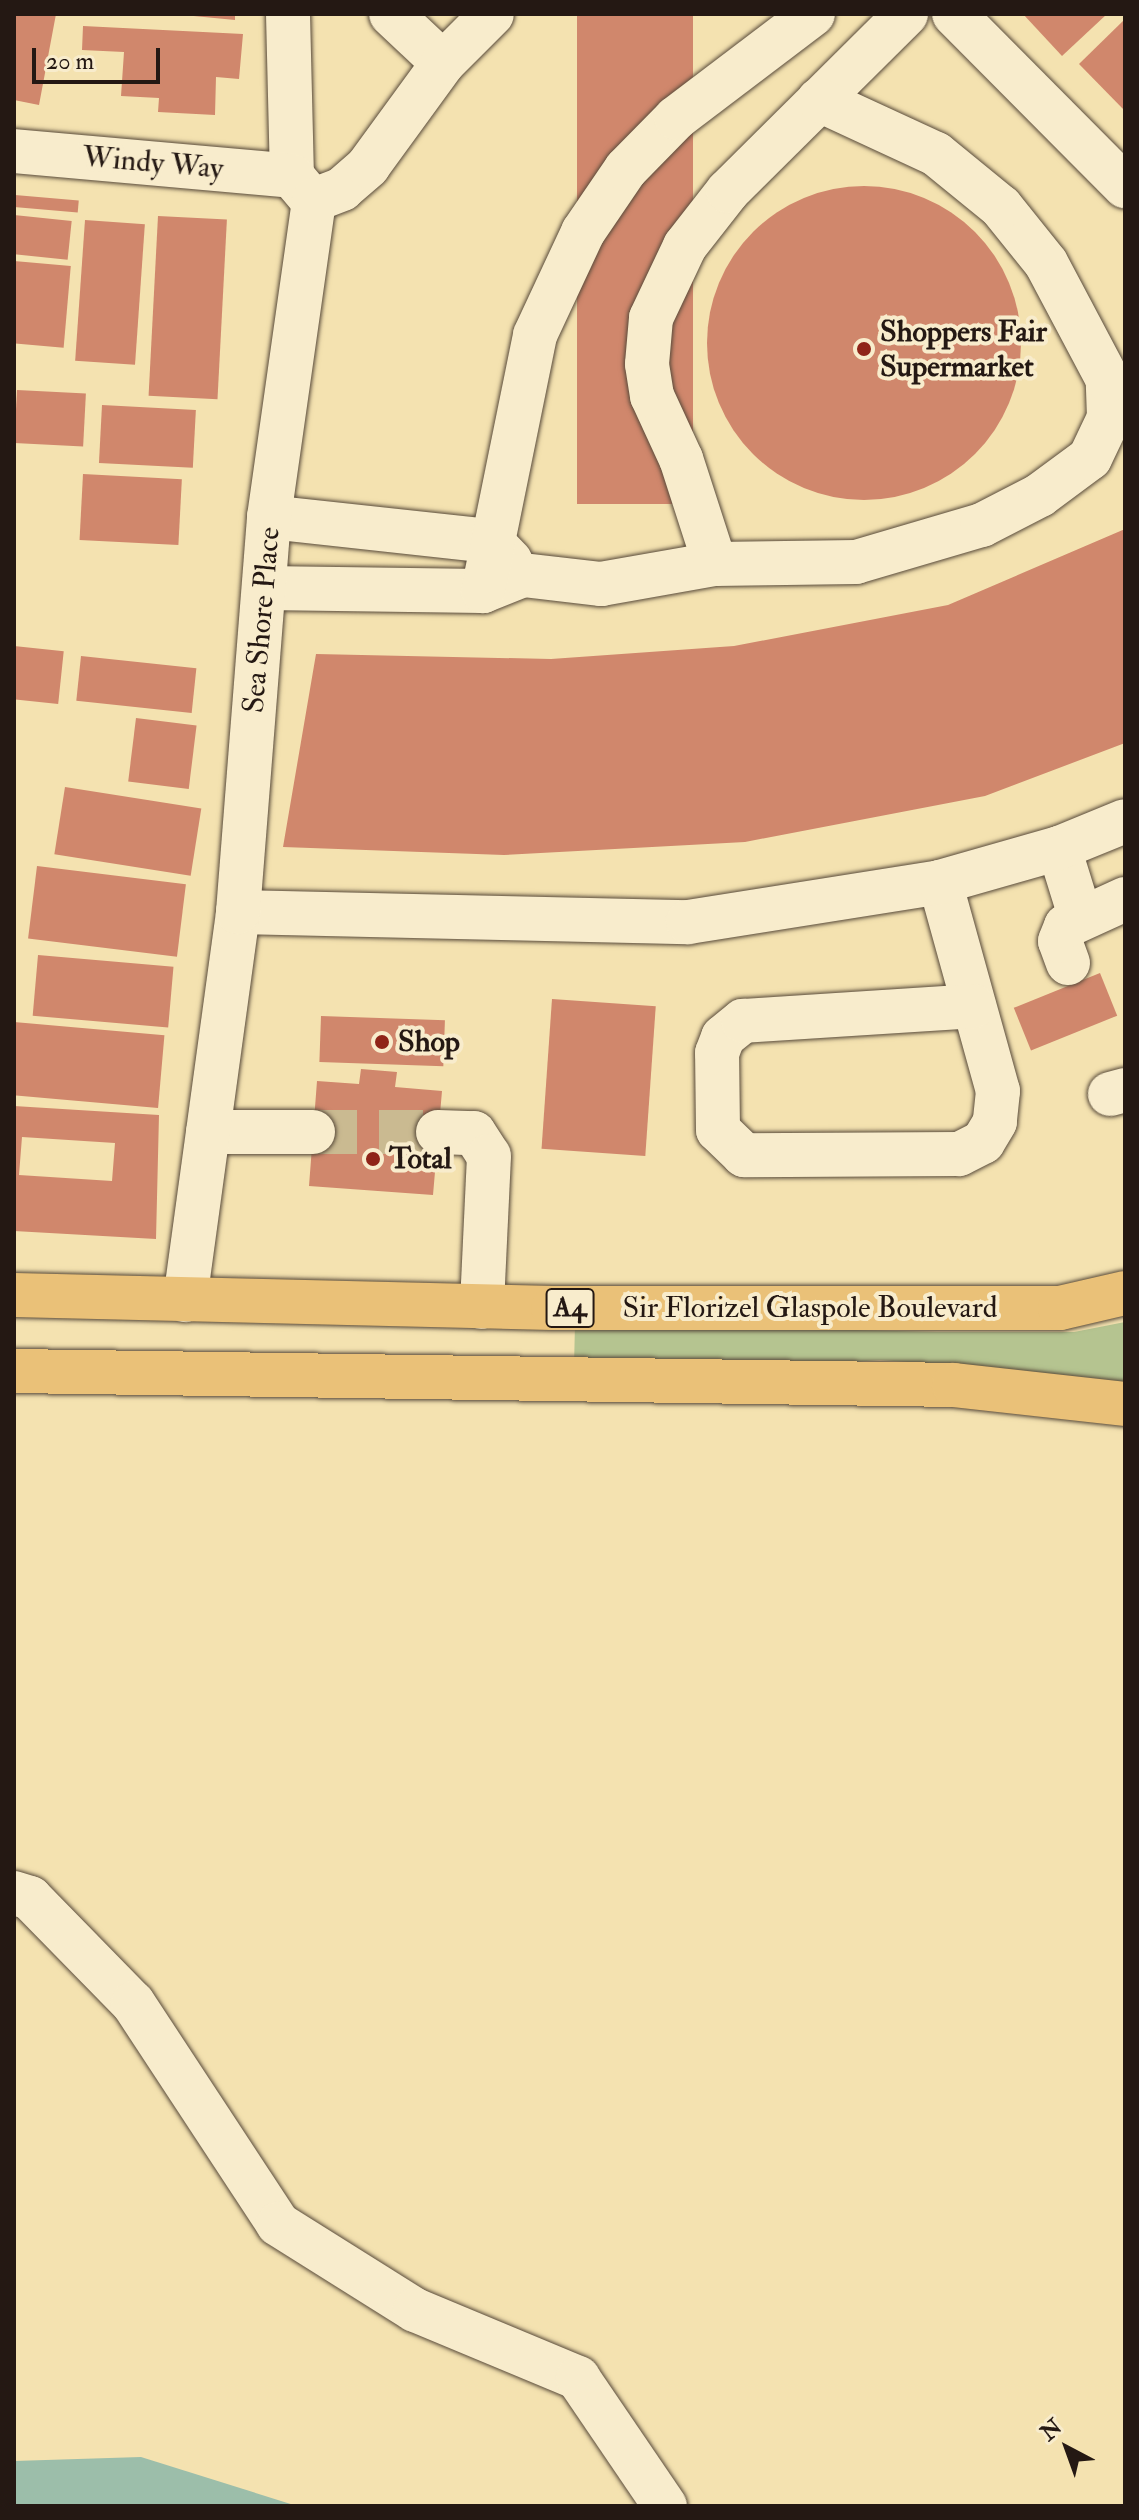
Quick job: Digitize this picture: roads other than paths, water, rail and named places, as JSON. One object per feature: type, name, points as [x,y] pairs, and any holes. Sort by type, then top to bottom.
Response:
[{"type":"highway","name":"Sir Florizel Glaspole Boulevard","points":[[14,1295],[482,1307],[1060,1308],[1125,1293]]},
{"type":"highway","points":[[14,1371],[954,1385],[1125,1404]]},
{"type":"street","name":"Sea Shore Place","points":[[185,1300],[238,912],[269,517],[303,188],[288,14]]},
{"type":"street","points":[[391,14],[443,63]]},
{"type":"street","points":[[303,188],[342,189],[368,166],[443,63],[492,14]]},
{"type":"street","points":[[483,591],[535,335],[583,232],[626,169],[676,118],[813,14]]},
{"type":"street","points":[[715,564],[681,459],[652,396],[647,364],[651,318],[685,246],[728,191],[906,14]]},
{"type":"street","points":[[954,14],[1125,186]]},
{"type":"street","points":[[264,588],[483,591],[523,575],[601,584],[715,564],[856,562],[982,525],[1040,495],[1090,458],[1117,420],[1108,380],[1082,324],[1046,263],[1001,207],[936,154],[819,100]]},
{"type":"street","name":"Windy Way","points":[[14,151],[303,188]]},
{"type":"street","points":[[269,517],[491,541],[523,575]]},
{"type":"street","points":[[238,912],[688,922],[940,882],[1059,848],[1125,821]]},
{"type":"street","points":[[1059,848],[1080,916]]},
{"type":"street","points":[[940,882],[998,1091],[995,1122],[983,1142],[959,1154],[744,1155],[718,1130],[717,1053],[723,1037],[743,1021],[974,1006]]},
{"type":"street","points":[[1068,963],[1060,941],[1066,926],[1080,916],[1125,899]]},
{"type":"street","points":[[208,1132],[313,1132]]},
{"type":"street","points":[[438,1132],[474,1133],[489,1156],[482,1307]]},
{"type":"street","points":[[14,1893],[30,1898],[133,2003],[278,2224],[415,2310],[578,2378],[665,2506]]},
{"type":"tunnel","points":[[313,1132],[438,1132]]},
{"type":"place","name":"Shoppers Fair Supermarket","points":[[864,349]]},
{"type":"place","name":"Shop","points":[[382,1042]]},
{"type":"place","name":"Total","points":[[373,1159]]}]
